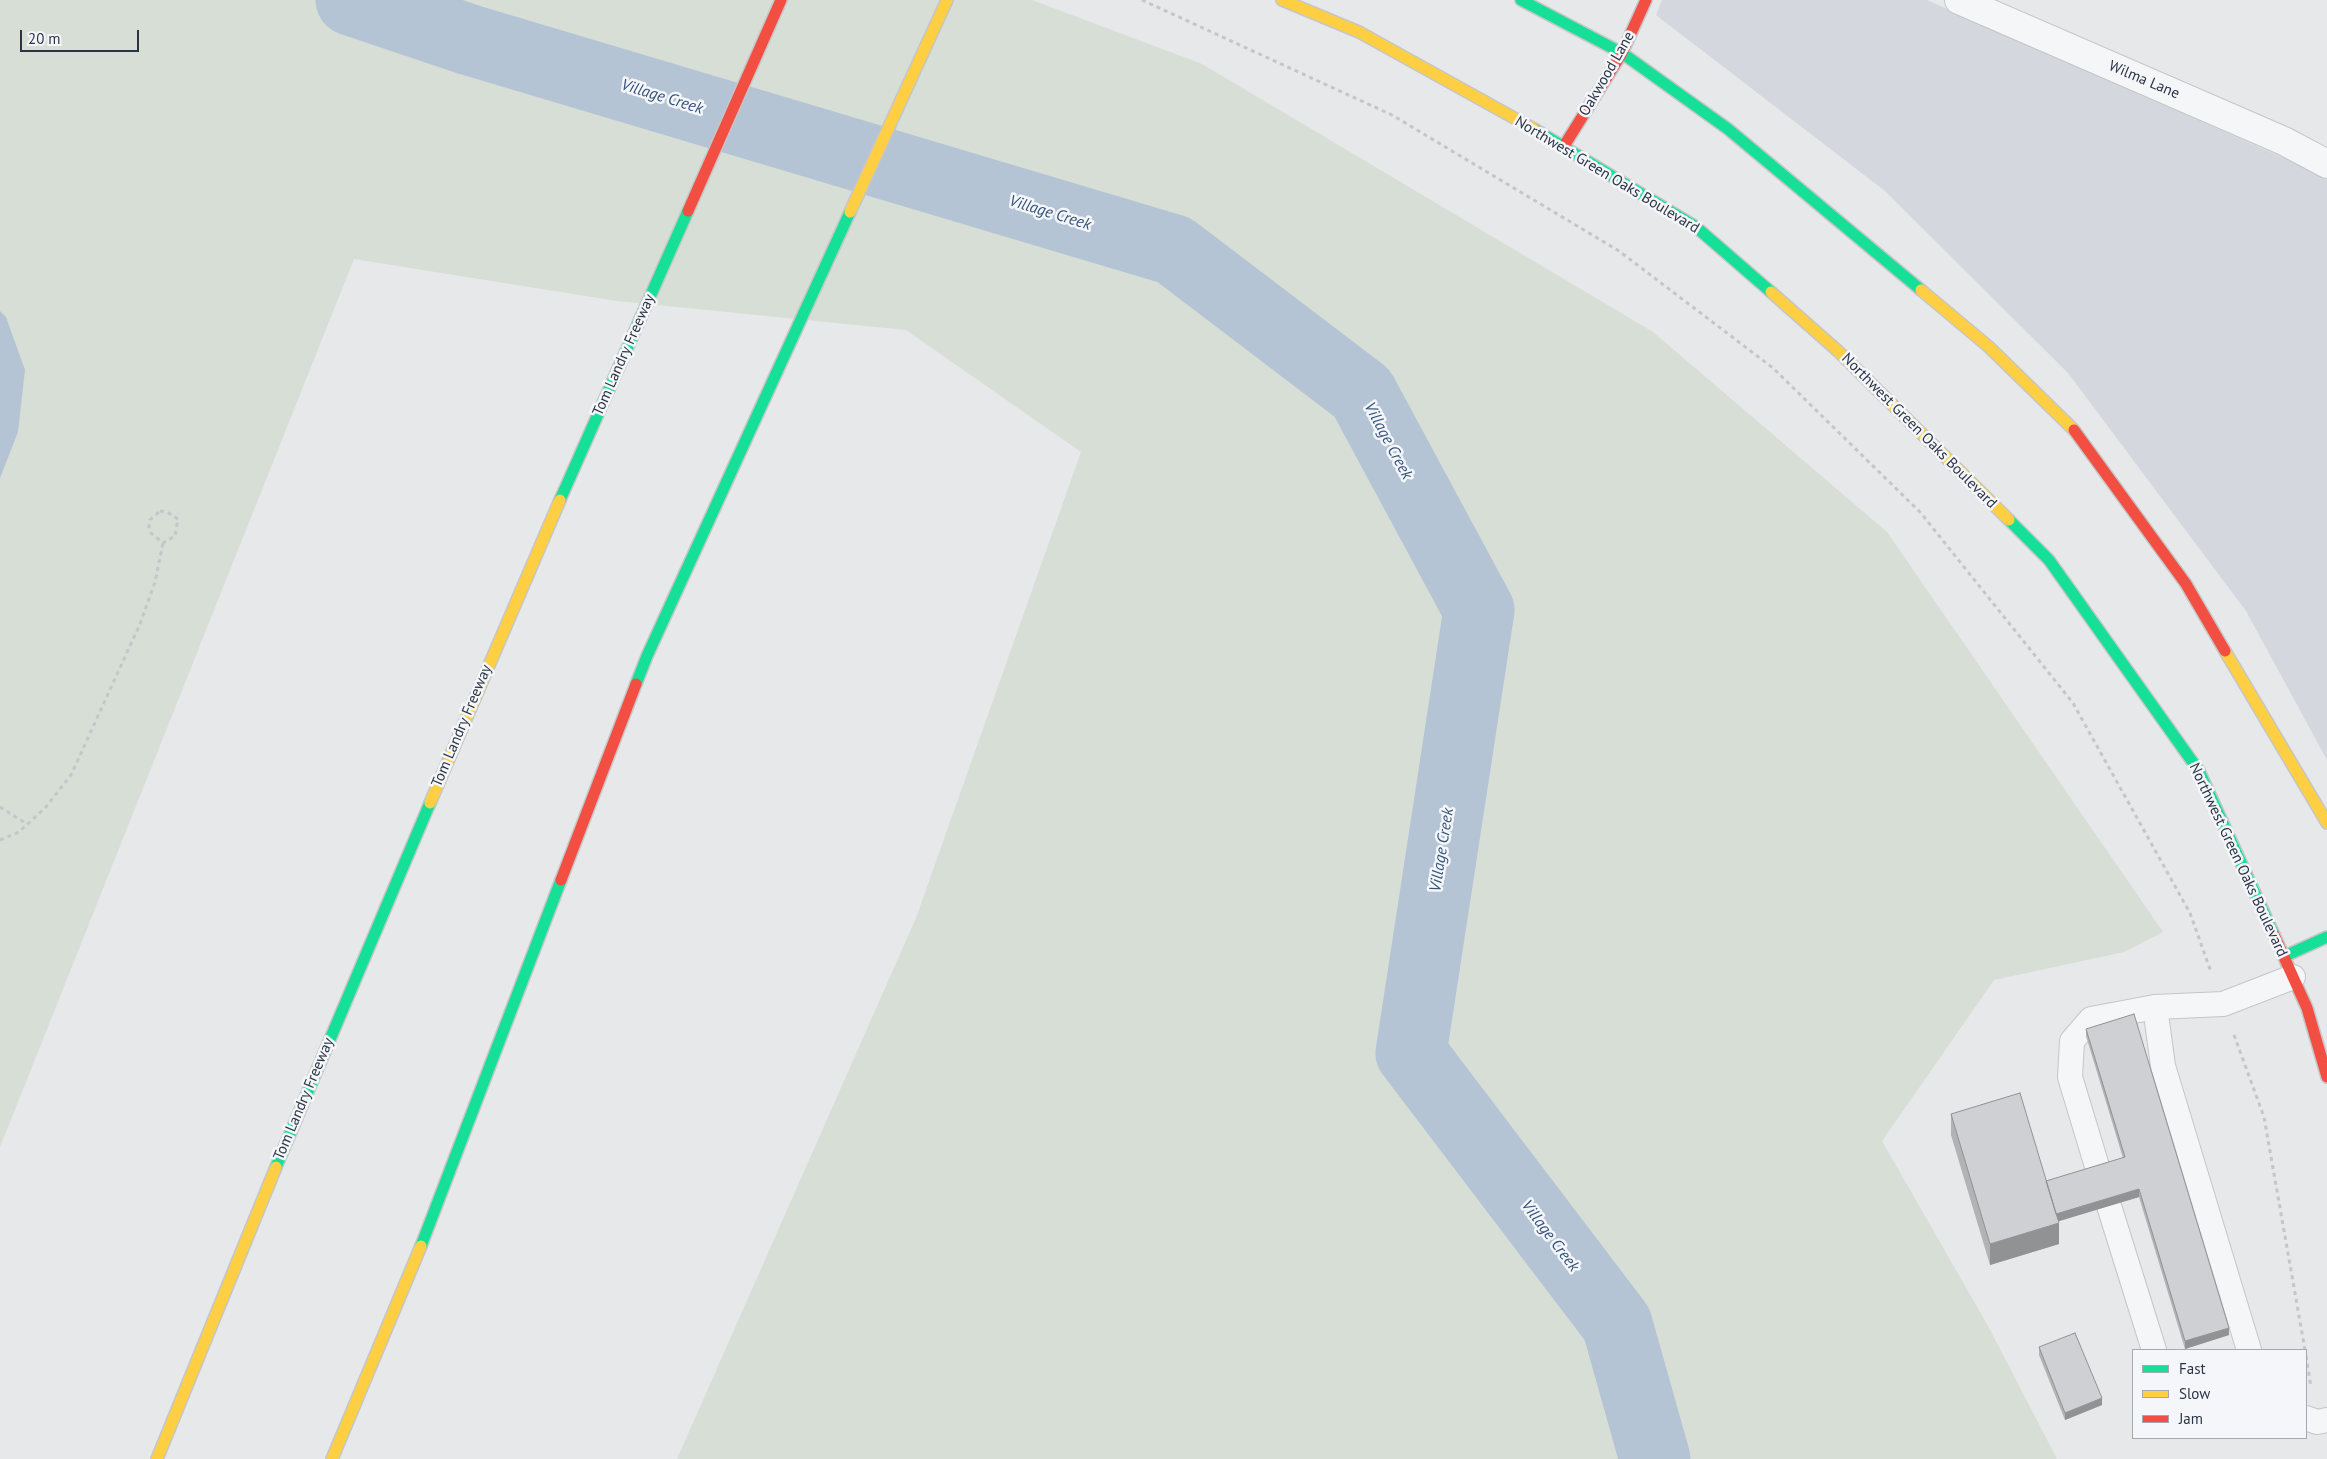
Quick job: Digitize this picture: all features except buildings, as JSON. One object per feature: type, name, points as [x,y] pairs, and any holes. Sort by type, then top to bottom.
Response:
[{"type":"main road","name":"Tom Landry Freeway","points":[[158,1459],[242,1245],[515,602],[781,0]]},
{"type":"main road","points":[[332,1459],[418,1253],[647,656],[947,0]]},
{"type":"main road","name":"Northwest Green Oaks Boulevard","points":[[1282,0],[1359,32],[1564,146],[1696,227],[1839,352],[2049,560],[2199,771],[2307,1008],[2327,1077]]},
{"type":"main road","points":[[1521,0],[1622,53],[1728,129],[1988,347],[2073,428],[2186,584],[2327,823]]},
{"type":"main road","name":"Oakwood Lane","points":[[1564,146],[1622,53],[1646,0]]},
{"type":"main road","points":[[2289,967],[2327,937]]},
{"type":"main road","points":[[2307,1008],[2320,1002]]},
{"type":"street","name":"Wilma Lane","points":[[1959,0],[2284,141],[2327,164]]},
{"type":"lane","points":[[2099,1173],[2070,1077],[2072,1041],[2090,1019],[2155,1007],[2223,1004],[2289,967]]},
{"type":"lane","points":[[2155,1007],[2163,1066],[2249,1349]]},
{"type":"lane","points":[[2110,1206],[2154,1349]]},
{"type":"lane","points":[[2307,1418],[2317,1422],[2327,1420]]},
{"type":"path","points":[[1142,0],[1392,115],[1619,251],[1773,368],[1920,512],[2073,703],[2190,913],[2264,1117],[2305,1349]]},
{"type":"path","points":[[0,840],[19,832],[45,808],[71,775],[140,624],[155,582],[163,543],[175,536],[178,519],[167,512],[160,511],[150,520],[149,527],[151,533],[163,543]]},
{"type":"path","points":[[0,807],[27,824]]},
{"type":"shaded area","points":[[0,0],[1032,0],[1202,64],[1653,332],[1887,532],[2163,932],[2124,952],[1994,980],[1882,1141],[1988,1326],[2057,1459],[677,1459],[916,918],[1081,452],[906,330],[617,301],[354,259],[0,1147]]},
{"type":"shaded area","points":[[1662,0],[1927,0],[2327,177],[2327,760],[2246,611],[2068,373],[1885,191],[1656,15]]},
{"type":"water","points":[[0,311],[6,317],[25,370],[18,432],[0,478]]},
{"type":"waterway","name":"Village Creek","points":[[351,0],[470,40],[1174,250],[1362,393],[1479,610],[1411,1053],[1617,1324],[1655,1459]]},
{"type":"traffic: fast","points":[[1521,0],[1622,53],[1728,129],[1921,290]]},
{"type":"traffic: fast","points":[[1534,129],[1696,227],[1771,292]]},
{"type":"traffic: fast","points":[[560,500],[688,211]]},
{"type":"traffic: fast","points":[[636,684],[647,656],[850,212]]},
{"type":"traffic: fast","points":[[2009,520],[2049,560],[2199,771],[2274,935]]},
{"type":"traffic: fast","points":[[276,1167],[430,803]]},
{"type":"traffic: fast","points":[[421,1246],[561,880]]},
{"type":"traffic: fast","points":[[2285,956],[2327,937]]},
{"type":"traffic: slow","points":[[850,212],[947,0]]},
{"type":"traffic: slow","points":[[1282,0],[1359,32],[1534,129]]},
{"type":"traffic: slow","points":[[1921,290],[1989,347],[2074,430]]},
{"type":"traffic: slow","points":[[1771,292],[1839,352],[2009,520]]},
{"type":"traffic: slow","points":[[430,803],[560,500]]},
{"type":"traffic: slow","points":[[2225,651],[2327,823]]},
{"type":"traffic: slow","points":[[157,1459],[276,1167]]},
{"type":"traffic: slow","points":[[332,1459],[421,1246]]},
{"type":"traffic: jam","points":[[688,211],[781,0]]},
{"type":"traffic: jam","points":[[1564,146],[1622,53],[1646,0]]},
{"type":"traffic: jam","points":[[2074,430],[2186,584],[2225,651]]},
{"type":"traffic: jam","points":[[561,880],[636,684]]},
{"type":"traffic: jam","points":[[2274,935],[2307,1008],[2327,1077]]}]
